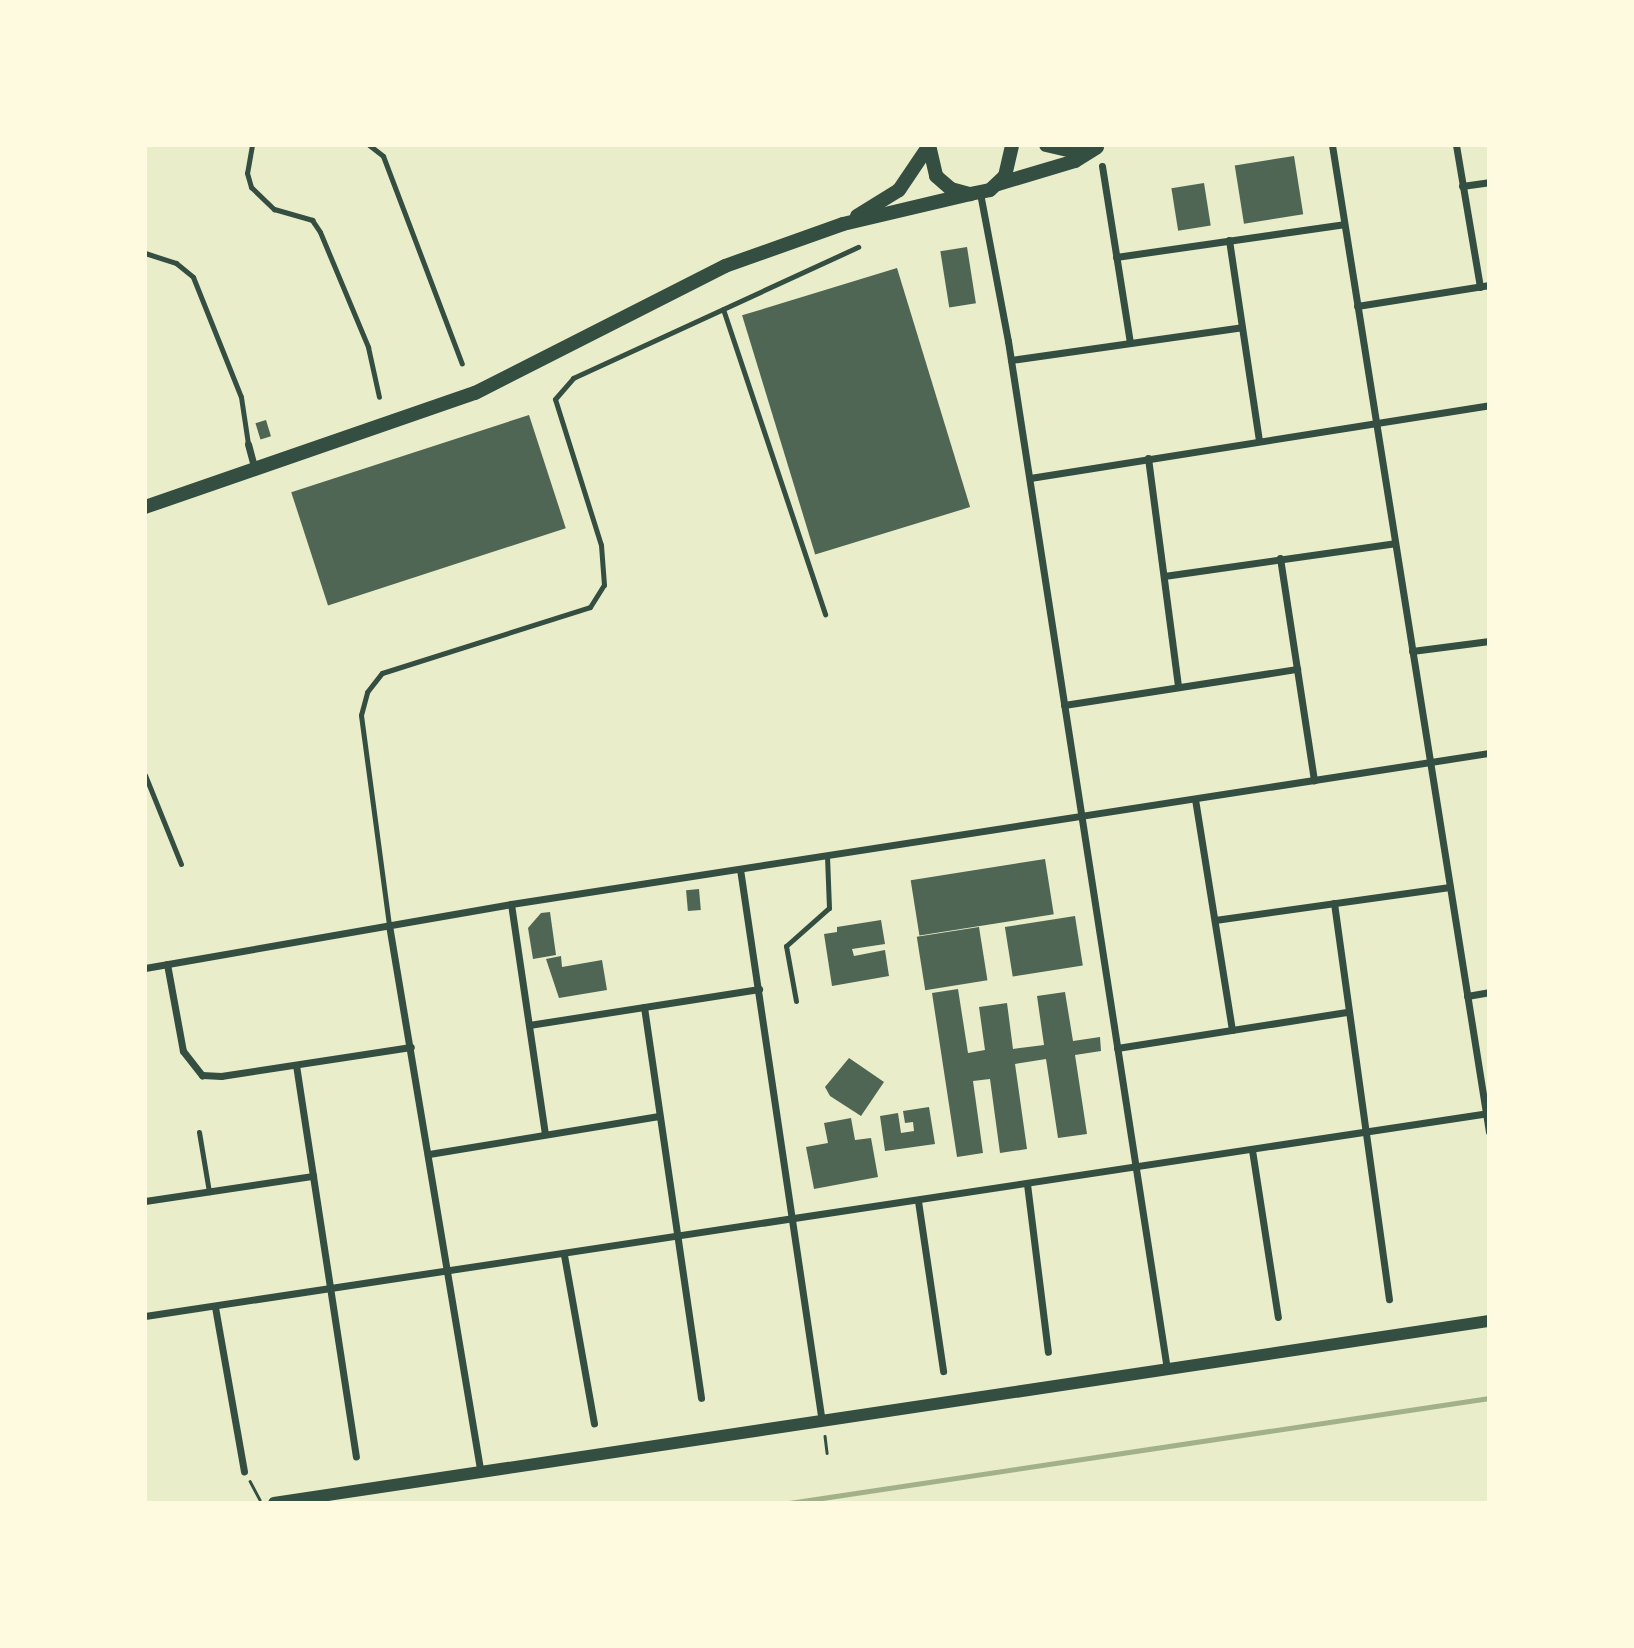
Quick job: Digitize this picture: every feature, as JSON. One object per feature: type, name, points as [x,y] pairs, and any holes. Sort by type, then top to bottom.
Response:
[{"type":"main road","points":[[999,184],[1010,167],[1012,145]]},
{"type":"main road","points":[[1046,145],[1077,152],[1101,146]]},
{"type":"main road","points":[[929,146],[936,176],[951,190],[975,194]]},
{"type":"main road","points":[[843,224],[899,190],[929,146]]},
{"type":"main road","points":[[145,507],[475,393],[725,266],[843,224],[975,194],[1075,161],[1101,146]]},
{"type":"street","points":[[1332,145],[1489,1132]]},
{"type":"street","points":[[1455,145],[1480,287]]},
{"type":"street","points":[[1102,166],[1130,343]]},
{"type":"street","points":[[1462,186],[1489,182]]},
{"type":"street","points":[[975,194],[1011,360],[1167,1370]]},
{"type":"street","points":[[1116,257],[1344,224]]},
{"type":"street","points":[[1229,240],[1259,441]]},
{"type":"street","points":[[1357,306],[1489,285]]},
{"type":"street","points":[[1011,360],[1242,327]]},
{"type":"street","points":[[1030,478],[1489,405]]},
{"type":"street","points":[[248,444],[255,470]]},
{"type":"street","points":[[1148,458],[1178,687]]},
{"type":"street","points":[[1164,576],[1395,543]]},
{"type":"street","points":[[1280,558],[1314,780]]},
{"type":"street","points":[[1412,651],[1489,640]]},
{"type":"street","points":[[1065,705],[1297,669]]},
{"type":"street","points":[[145,968],[511,904],[1489,753]]},
{"type":"street","points":[[1195,799],[1232,1030]]},
{"type":"street","points":[[740,869],[795,1220],[822,1422]]},
{"type":"street","points":[[1215,920],[1450,887]]},
{"type":"street","points":[[1334,903],[1389,1299]]},
{"type":"street","points":[[511,904],[545,1134]]},
{"type":"street","points":[[389,925],[429,1154],[444,1271],[480,1469]]},
{"type":"street","points":[[167,964],[183,1051],[202,1075],[220,1076],[411,1048]]},
{"type":"street","points":[[528,1025],[759,989]]},
{"type":"street","points":[[1467,996],[1489,992]]},
{"type":"street","points":[[643,1007],[701,1398]]},
{"type":"street","points":[[1117,1048],[1348,1012]]},
{"type":"street","points":[[296,1065],[356,1456]]},
{"type":"street","points":[[145,1316],[331,1291],[444,1271],[678,1238],[1487,1113]]},
{"type":"street","points":[[429,1154],[659,1116]]},
{"type":"street","points":[[1252,1150],[1278,1317]]},
{"type":"street","points":[[145,1201],[313,1176]]},
{"type":"street","points":[[1027,1184],[1048,1352]]},
{"type":"street","points":[[918,1201],[943,1371]]},
{"type":"street","points":[[564,1255],[594,1423]]},
{"type":"street","points":[[215,1307],[244,1471]]},
{"type":"street","points":[[274,1503],[480,1469],[822,1422],[1489,1321]]},
{"type":"lane","points":[[252,145],[247,173],[251,187],[275,209],[312,220],[320,232],[368,347],[379,397]]},
{"type":"lane","points":[[369,145],[383,156],[462,364]]},
{"type":"lane","points":[[389,925],[361,715],[367,692],[382,673],[590,607],[604,585],[601,545],[555,399],[573,378],[859,247]]},
{"type":"lane","points":[[145,253],[176,263],[193,277],[241,397],[248,444]]},
{"type":"lane","points":[[723,309],[825,614]]},
{"type":"lane","points":[[145,775],[181,864]]},
{"type":"lane","points":[[796,1001],[786,946],[829,908],[827,856]]},
{"type":"lane","points":[[199,1132],[209,1192]]},
{"type":"path","points":[[822,1422],[827,1453]]},
{"type":"path","points":[[244,1471],[261,1503]]},
{"type":"building","points":[[1294,156],[1303,214],[1244,224],[1235,165]]},
{"type":"building","points":[[1204,183],[1211,225],[1178,231],[1171,188]]},
{"type":"building","points":[[967,247],[976,303],[949,308],[940,251]]},
{"type":"building","points":[[897,268],[970,507],[815,554],[742,315]]},
{"type":"building","points":[[529,415],[566,528],[328,605],[291,492]]},
{"type":"building","points":[[266,420],[271,436],[260,439],[255,423]]},
{"type":"building","points":[[1045,859],[1054,914],[919,936],[911,880]]},
{"type":"building","points":[[699,889],[701,910],[688,911],[686,890]]},
{"type":"building","points":[[550,912],[556,955],[533,959],[528,928],[541,913]]},
{"type":"building","points":[[1075,916],[1083,965],[1013,976],[1005,927]]},
{"type":"building","points":[[881,920],[885,944],[852,949],[854,956],[885,950],[889,976],[832,986],[824,934],[837,932],[837,927]]},
{"type":"building","points":[[979,927],[987,980],[925,990],[917,937]]},
{"type":"building","points":[[561,956],[562,967],[602,960],[607,990],[559,998],[546,959]]},
{"type":"building","points":[[958,989],[968,1053],[985,1050],[979,1007],[1007,1003],[1013,1049],[1044,1045],[1037,996],[1065,992],[1073,1041],[1100,1037],[1101,1051],[1075,1055],[1087,1134],[1058,1138],[1046,1059],[1015,1064],[1027,1149],[1000,1153],[990,1079],[973,1081],[983,1153],[957,1157],[932,993]]},
{"type":"building","points":[[849,1058],[884,1082],[861,1116],[830,1096],[825,1087]]},
{"type":"building","points":[[929,1107],[935,1144],[885,1151],[880,1116],[898,1113],[901,1133],[914,1131],[913,1122],[905,1123],[903,1111]]},
{"type":"building","points":[[851,1118],[855,1140],[871,1138],[878,1177],[814,1189],[806,1147],[828,1143],[824,1123]]},
{"type":"waterway","points":[[789,1503],[1489,1398]]}]
